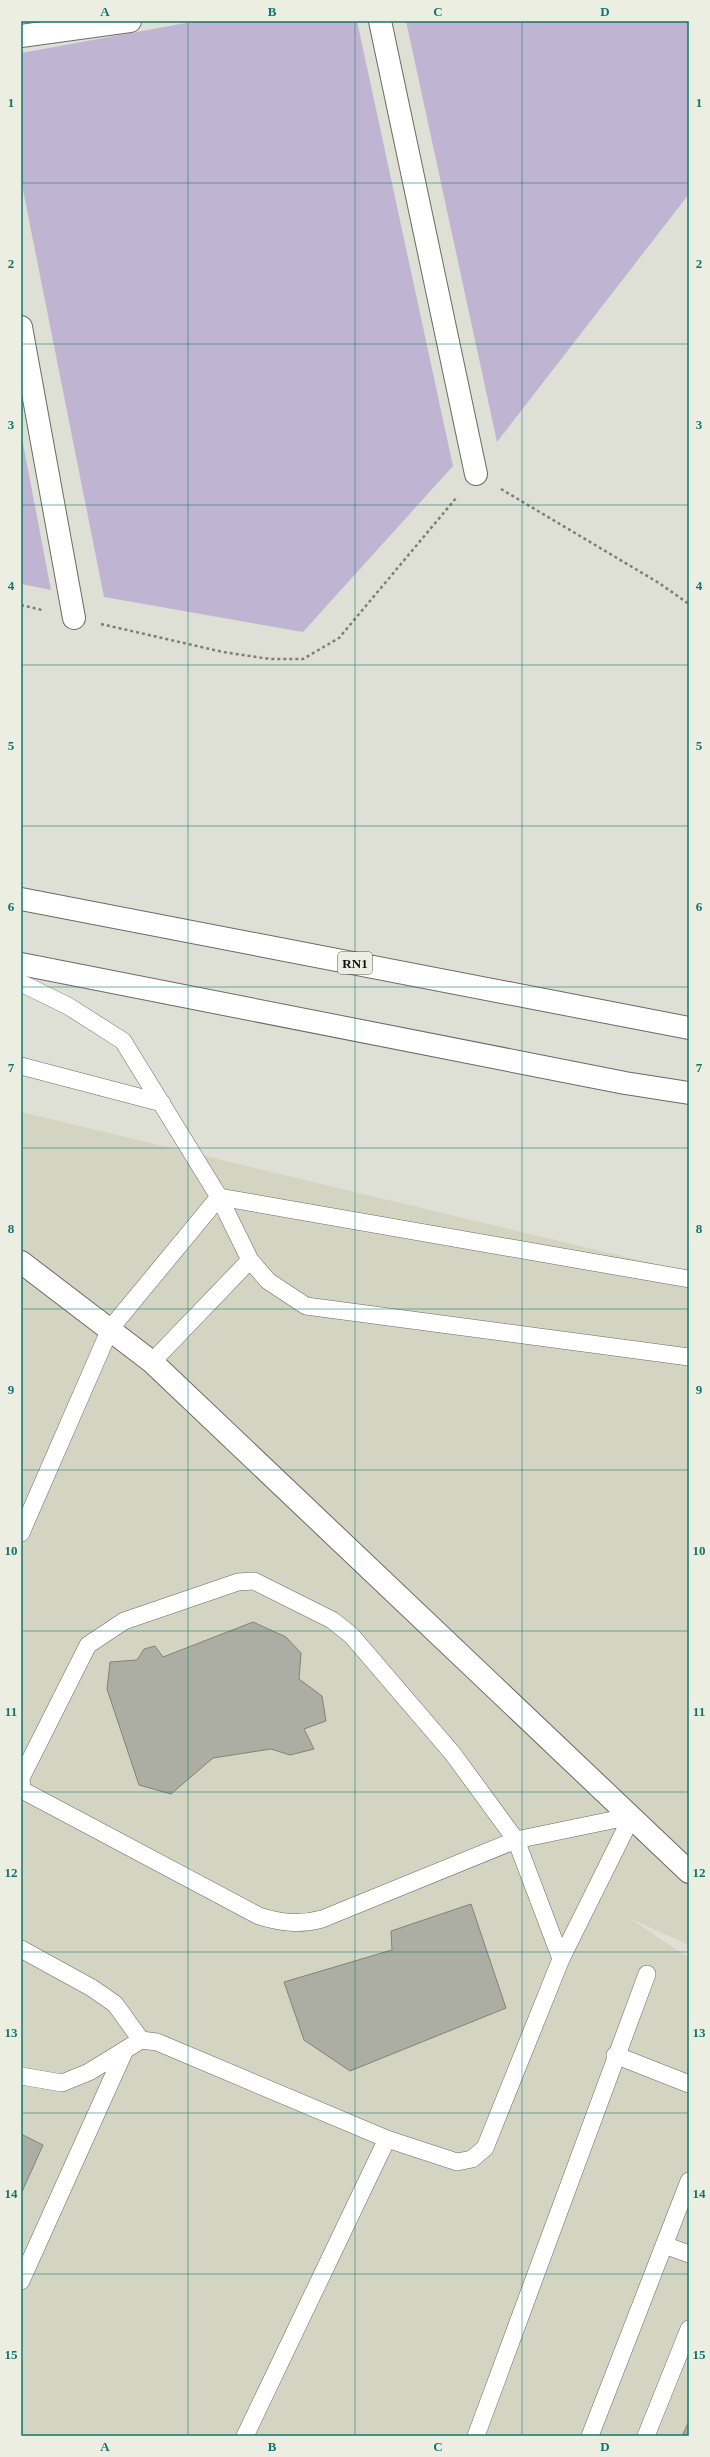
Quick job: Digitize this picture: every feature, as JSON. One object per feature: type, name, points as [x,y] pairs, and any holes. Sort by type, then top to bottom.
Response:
[{"type":"main road","points":[[21,36],[130,21]]},
{"type":"main road","points":[[380,21],[476,474]]},
{"type":"main road","points":[[21,327],[74,618]]},
{"type":"main road","name":"RN1","points":[[21,899],[689,1028]]},
{"type":"main road","points":[[21,964],[625,1083],[689,1093]]},
{"type":"main road","points":[[21,1262],[152,1362],[632,1816],[689,1872]]},
{"type":"lane","points":[[21,983],[68,1006],[123,1040],[219,1197],[250,1260],[268,1281],[306,1306],[689,1357]]},
{"type":"lane","points":[[21,1066],[162,1103]]},
{"type":"lane","points":[[219,1197],[689,1279]]},
{"type":"lane","points":[[21,1533],[110,1329],[219,1197]]},
{"type":"lane","points":[[152,1362],[250,1260]]},
{"type":"lane","points":[[561,1959],[516,1840],[453,1754],[351,1635],[332,1620],[254,1581],[238,1582],[124,1621],[88,1645],[21,1778],[22,1790],[32,1796],[259,1916],[276,1922],[304,1924],[322,1919],[516,1840],[632,1816]]},
{"type":"lane","points":[[21,2076],[62,2083],[89,2072],[141,2040],[157,2042],[387,2139],[457,2162],[472,2159],[485,2148],[561,1959],[632,1816]]},
{"type":"lane","points":[[21,1949],[92,1988],[115,2004],[141,2040]]},
{"type":"lane","points":[[476,2436],[646,1974]]},
{"type":"lane","points":[[21,2281],[126,2050]]},
{"type":"lane","points":[[616,2055],[689,2084]]},
{"type":"lane","points":[[245,2436],[387,2139]]},
{"type":"lane","points":[[590,2436],[689,2181]]},
{"type":"lane","points":[[664,2245],[689,2254]]},
{"type":"lane","points":[[646,2436],[689,2329]]},
{"type":"path","points":[[21,605],[222,652],[270,659],[303,659],[339,638],[476,474],[659,583],[689,604]]},
{"type":"shaded area","points":[[197,21],[357,21],[453,466],[303,632],[104,597],[21,180],[21,53]]},
{"type":"shaded area","points":[[406,21],[689,21],[689,194],[497,442]]},
{"type":"shaded area","points":[[21,433],[51,590],[21,584]]},
{"type":"shaded area","points":[[21,1112],[689,1272],[689,1945],[629,1918],[689,1958],[689,2436],[21,2436]]},
{"type":"building","points":[[253,1622],[286,1637],[301,1653],[299,1679],[322,1696],[326,1721],[304,1729],[314,1749],[290,1755],[271,1749],[213,1758],[171,1794],[139,1785],[107,1689],[110,1662],[137,1660],[144,1649],[155,1646],[163,1657]]},
{"type":"building","points":[[471,1904],[506,2008],[350,2071],[304,2040],[284,1982],[392,1950],[391,1931]]},
{"type":"building","points":[[21,2134],[43,2145],[21,2194]]},
{"type":"building","points":[[689,2421],[689,2436],[687,2436],[683,2434]]}]
